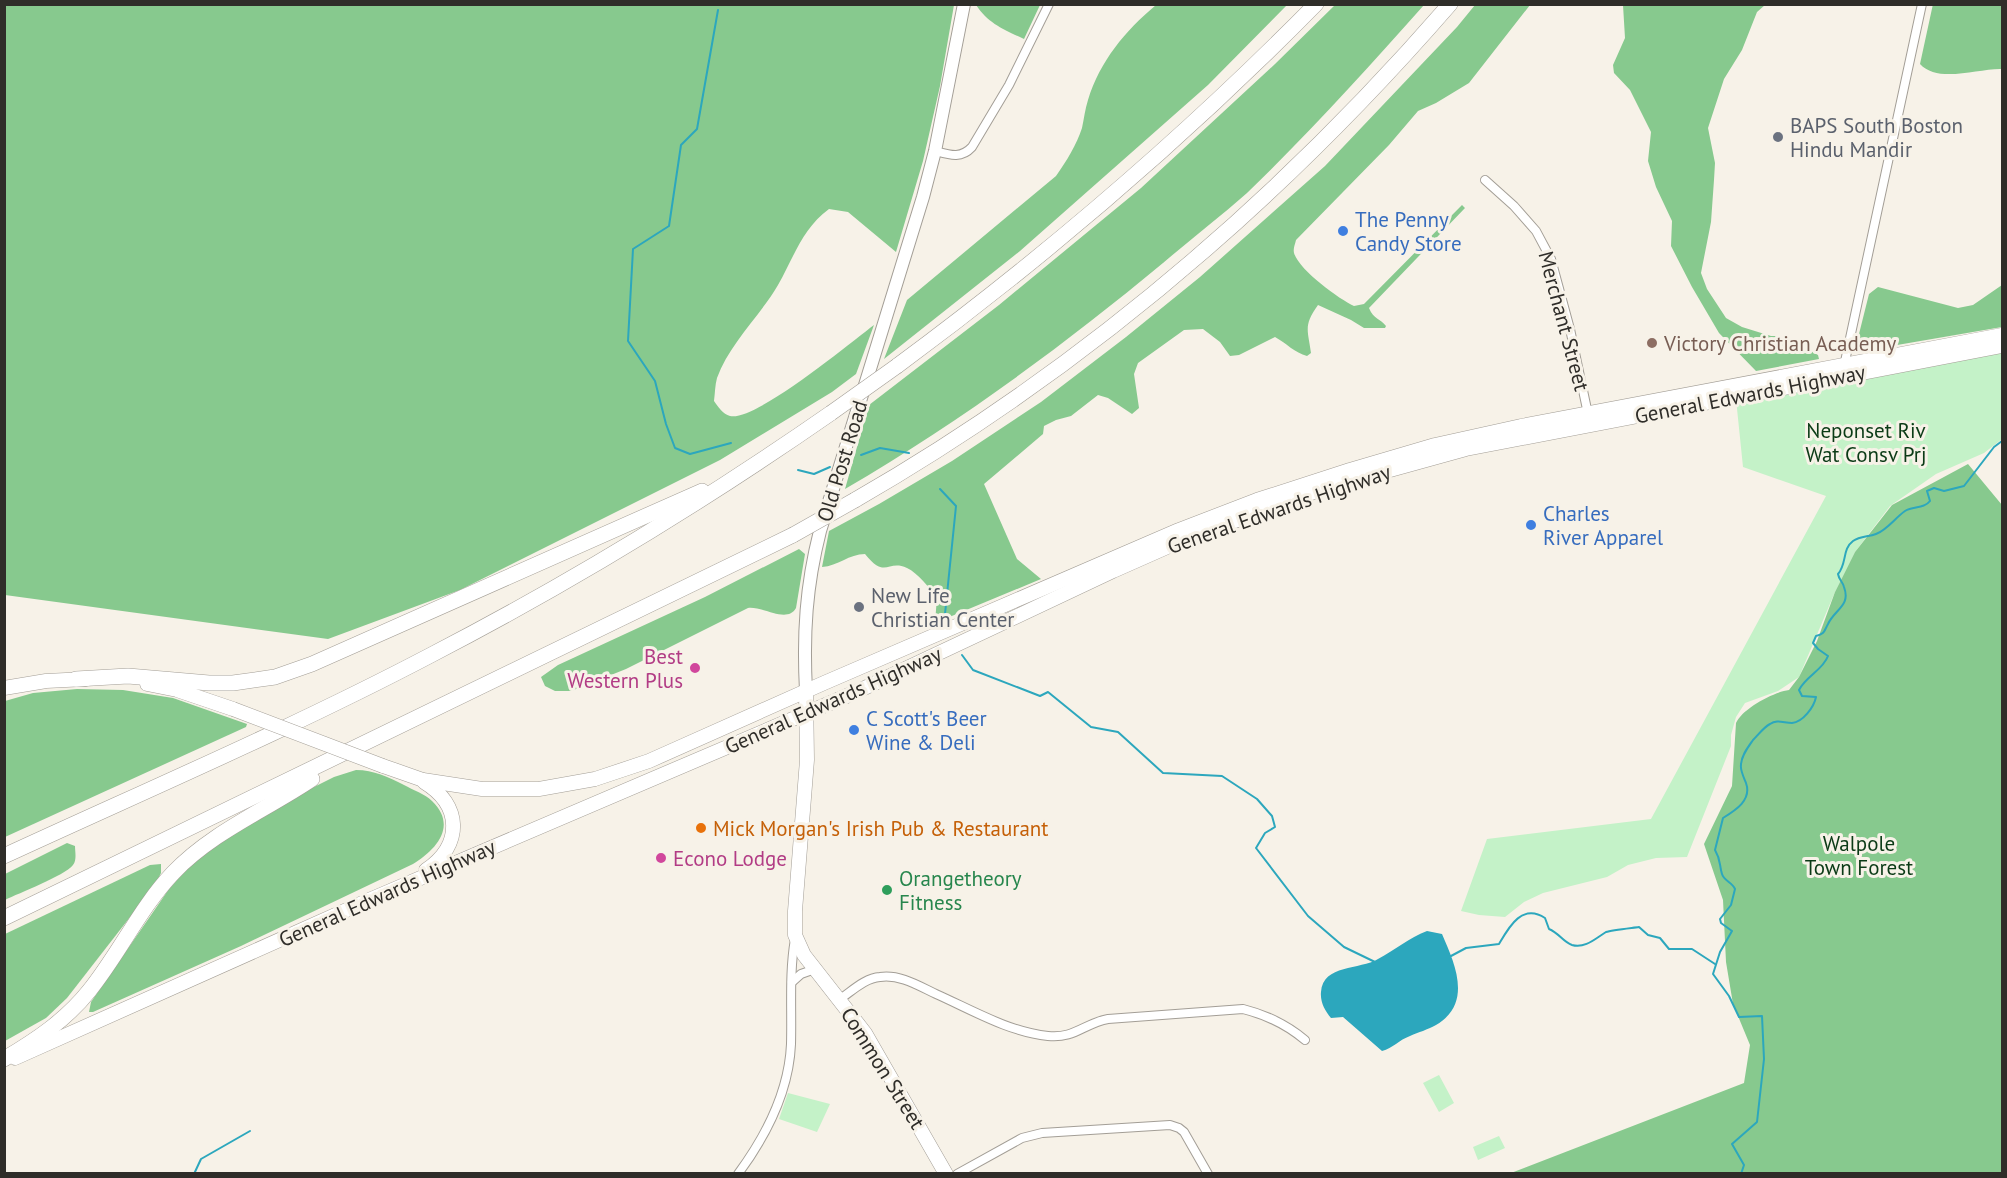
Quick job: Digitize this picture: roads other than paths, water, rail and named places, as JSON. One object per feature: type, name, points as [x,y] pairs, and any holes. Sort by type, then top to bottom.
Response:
[{"type":"highway","points":[[4,856],[317,711],[429,656],[648,534],[738,476],[897,366],[994,292],[1115,193],[1223,95],[1316,4]]},
{"type":"highway","points":[[4,918],[793,535],[922,460],[1019,396],[1095,340],[1233,227],[1382,81],[1450,4]]},
{"type":"highway","points":[[76,679],[128,676],[224,684],[250,682],[282,675],[738,476]]},
{"type":"highway","points":[[4,1061],[44,1034],[80,1001],[159,890],[193,854],[236,824],[299,787],[360,746]]},
{"type":"main road","name":"Old Post Road","points":[[795,935],[807,760],[804,623],[807,590],[815,549],[922,201],[935,151],[963,4]]},
{"type":"main road","name":"General Edwards Highway","points":[[4,688],[76,679],[105,679],[149,684],[233,709],[415,778],[452,786],[496,790],[539,789],[581,783],[616,774],[642,764],[1179,530],[1350,470],[1435,445],[2002,335]]},
{"type":"main road","name":"General Edwards Highway","points":[[4,1061],[369,900],[869,686],[1115,570],[1233,521],[1325,488],[1466,449],[2002,346]]},
{"type":"main road","points":[[369,900],[429,868],[443,855],[450,843],[453,825],[447,804],[434,788],[415,778]]},
{"type":"main road","name":"Common Street","points":[[795,935],[804,955],[840,999],[876,1049],[946,1173]]},
{"type":"street","points":[[935,151],[960,155],[972,147],[1009,85],[1049,4]]},
{"type":"street","points":[[1844,366],[1922,4]]},
{"type":"street","name":"Merchant Street","points":[[1485,180],[1514,206],[1536,231],[1551,259],[1570,329],[1588,414]]},
{"type":"street","name":"Old Post Road","points":[[742,1172],[769,1123],[785,1085],[791,1046],[792,957],[795,935]]},
{"type":"street","points":[[792,982],[803,973],[815,969]]},
{"type":"street","points":[[840,999],[869,980],[890,976],[1010,1027],[1048,1036],[1069,1036],[1098,1021],[1108,1019],[1243,1009],[1281,1022],[1305,1040]]},
{"type":"street","points":[[957,1173],[1022,1138],[1042,1133],[1170,1125],[1184,1132],[1208,1173]]},
{"type":"water","points":[[1427,931],[1442,934],[1456,970],[1458,994],[1447,1016],[1436,1025],[1382,1051],[1343,1017],[1331,1018],[1323,1006],[1321,996],[1323,983],[1328,977],[1335,972],[1378,959]]},
{"type":"waterway","points":[[718,10],[697,129],[681,145],[669,226],[633,249],[628,341],[655,381],[675,448],[690,454],[731,443]]},
{"type":"waterway","points":[[1741,1174],[1744,1165],[1732,1144],[1757,1122],[1764,1059],[1762,1016],[1739,1017],[1729,996],[1713,974],[1720,952],[1732,931],[1721,923],[1720,919],[1731,905],[1735,889],[1723,876],[1715,850],[1723,818],[1738,808],[1747,795],[1741,769],[1742,758],[1753,740],[1768,725],[1775,722],[1796,722],[1804,717],[1813,705],[1816,697],[1802,696],[1799,690],[1828,656],[1813,643],[1816,636],[1824,632],[1844,603],[1846,593],[1838,574],[1850,544],[1858,538],[1880,532],[1905,511],[1928,504],[1930,501],[1927,491],[1934,488],[1944,491],[1964,486],[1994,447],[2002,441]]},
{"type":"waterway","points":[[861,455],[880,448],[909,453]]},
{"type":"waterway","points":[[798,470],[814,474],[830,467]]},
{"type":"waterway","points":[[940,489],[956,506],[945,614]]},
{"type":"waterway","points":[[962,655],[973,670],[1040,696],[1048,692],[1091,727],[1118,732],[1163,773],[1222,776],[1257,799],[1272,816],[1275,827],[1265,833],[1256,848],[1308,916],[1344,947],[1375,962]]},
{"type":"waterway","points":[[1451,956],[1466,948],[1499,944],[1512,924],[1523,915],[1530,913],[1545,918],[1549,929],[1572,945],[1581,946],[1606,932],[1639,927],[1648,935],[1660,938],[1669,949],[1692,949],[1715,964]]},
{"type":"waterway","points":[[194,1174],[201,1159],[250,1131]]},
{"type":"place","name":"BAPS South Boston Hindu Mandir","points":[[1778,137]]},
{"type":"place","name":"The Penny Candy Store","points":[[1343,231]]},
{"type":"place","name":"Victory Christian Academy","points":[[1652,343]]},
{"type":"place","name":"Charles River Apparel","points":[[1531,525]]},
{"type":"place","name":"New Life Christian Center","points":[[859,607]]},
{"type":"place","name":"Best Western Plus","points":[[695,668]]},
{"type":"place","name":"C Scott's Beer Wine & Deli","points":[[854,730]]},
{"type":"place","name":"Mick Morgan's Irish Pub & Restaurant","points":[[701,828]]},
{"type":"place","name":"Econo Lodge","points":[[661,858]]},
{"type":"place","name":"Orangetheory Fitness","points":[[887,890]]},
{"type":"park label","name":"Neponset Riv Wat Consv Prj","points":[[1866,442]]},
{"type":"park label","name":"Walpole Town Forest","points":[[1859,855]]}]
